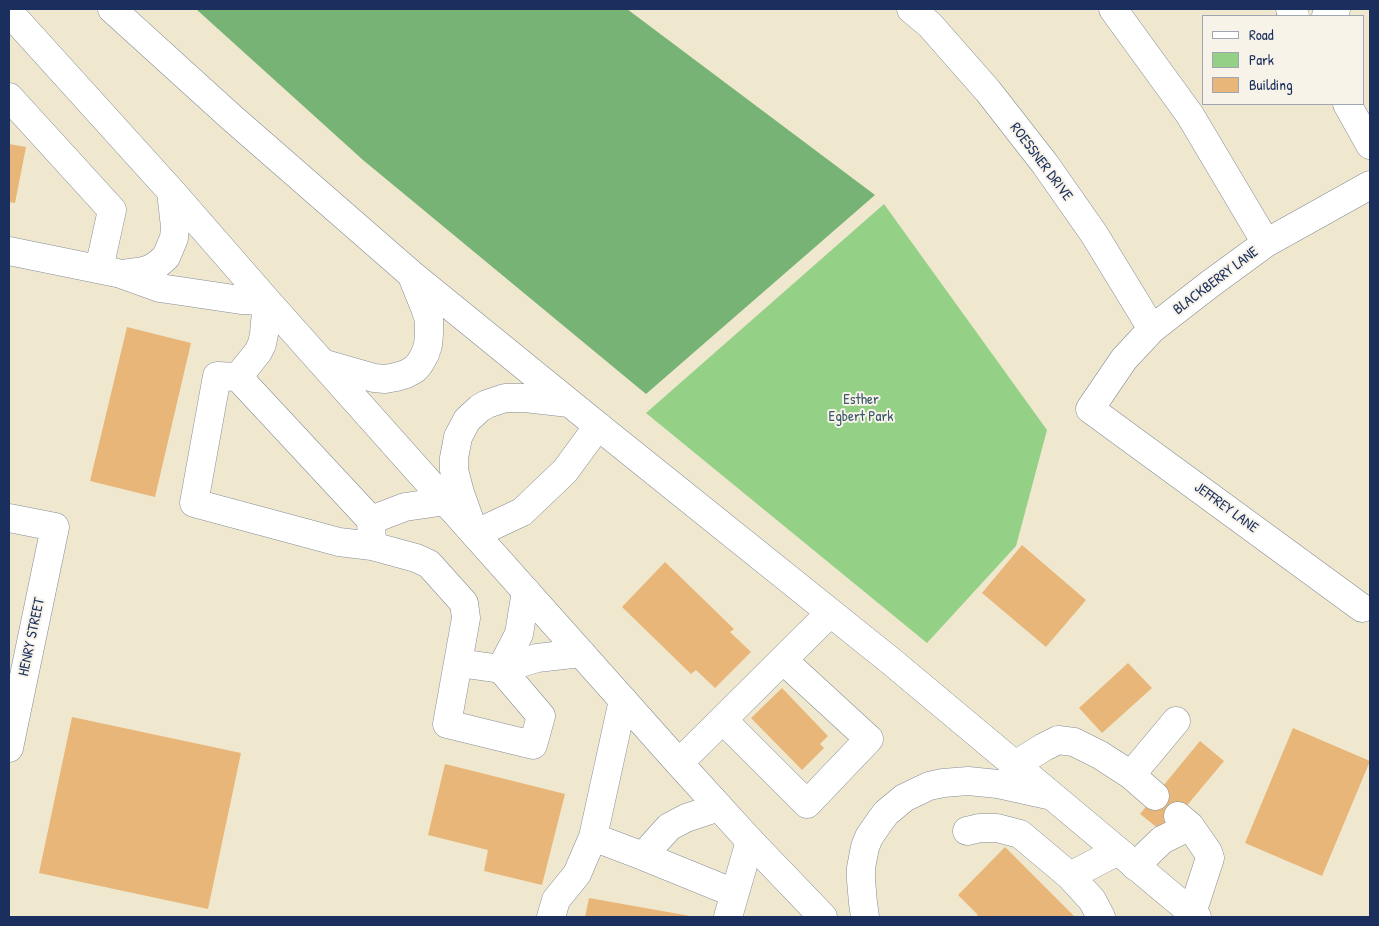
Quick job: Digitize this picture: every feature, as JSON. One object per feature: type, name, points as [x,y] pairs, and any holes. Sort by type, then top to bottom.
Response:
[{"type":"main road","points":[[112,9],[231,117],[411,274],[1016,765],[1127,858],[1194,915],[1210,858],[1208,852],[1184,821],[1162,840],[1127,858],[1070,876]]},
{"type":"main road","name":"ROESSNER DRIVE","points":[[911,9],[930,25],[988,91],[1045,164],[1094,234],[1152,329]]},
{"type":"main road","points":[[1113,9],[1190,115],[1266,243]]},
{"type":"main road","points":[[9,12],[171,191],[679,763],[823,917]]},
{"type":"main road","points":[[9,96],[112,210],[110,271]]},
{"type":"main road","points":[[1348,105],[1370,145]]},
{"type":"main road","name":"BLACKBERRY LANE","points":[[1090,408],[1124,359],[1152,329],[1266,243],[1370,185]]},
{"type":"main road","points":[[110,271],[143,271],[150,269],[166,257],[174,238],[175,227],[171,191]]},
{"type":"main road","points":[[9,251],[110,271],[160,288],[232,299],[267,301]]},
{"type":"main road","points":[[323,363],[374,378],[396,377],[415,369],[425,354],[429,334],[426,308],[411,274]]},
{"type":"main road","points":[[238,377],[262,344],[267,301]]},
{"type":"main road","points":[[446,501],[405,507],[372,533],[339,542],[194,502],[217,376],[238,377],[372,533],[429,564],[464,603],[466,618],[447,724],[534,745],[541,716],[501,669]]},
{"type":"main road","points":[[475,534],[454,470],[458,437],[467,420],[487,404],[505,398],[526,398],[569,403]]},
{"type":"main road","name":"JEFFREY LANE","points":[[1090,408],[1362,608]]},
{"type":"main road","points":[[475,534],[522,512],[566,471],[598,426]]},
{"type":"main road","name":"HENRY STREET","points":[[9,518],[55,527],[9,748]]},
{"type":"main road","points":[[501,669],[519,634],[526,591]]},
{"type":"main road","points":[[679,763],[830,613]]},
{"type":"main road","points":[[459,662],[501,669],[537,658],[581,653]]},
{"type":"main road","points":[[723,720],[807,804],[869,740],[783,660]]},
{"type":"main road","points":[[551,917],[556,900],[578,874],[593,837],[623,700]]},
{"type":"main road","points":[[1130,775],[1176,721]]},
{"type":"main road","points":[[1016,765],[1058,740],[1074,742],[1100,755],[1130,775],[1155,796]]},
{"type":"main road","points":[[865,917],[861,868],[866,847],[869,838],[880,821],[904,798],[930,786],[968,781],[998,784],[1052,795]]},
{"type":"main road","points":[[643,856],[669,827],[686,818],[719,807]]},
{"type":"main road","points":[[967,831],[980,828],[997,828],[1020,834],[1070,876],[1092,900],[1101,917]]},
{"type":"main road","points":[[593,837],[643,856],[731,905],[750,841]]},
{"type":"green space","points":[[196,9],[627,9],[875,195],[646,394],[363,160]]},
{"type":"green space","name":"Esther Egbert Park","points":[[884,204],[1047,430],[1016,546],[927,643],[646,413]]},
{"type":"building","points":[[9,144],[26,147],[15,203],[9,202]]},
{"type":"building","points":[[127,327],[191,343],[155,497],[90,481]]},
{"type":"building","points":[[1022,545],[1086,600],[1046,647],[982,593]]},
{"type":"building","points":[[665,562],[734,629],[730,632],[751,652],[715,688],[696,670],[691,674],[622,607]]},
{"type":"building","points":[[1128,663],[1152,688],[1102,733],[1079,708]]},
{"type":"building","points":[[782,688],[828,736],[820,744],[824,748],[802,770],[751,718]]},
{"type":"building","points":[[72,717],[241,753],[208,909],[39,873]]},
{"type":"building","points":[[1293,728],[1370,761],[1322,876],[1245,843]]},
{"type":"building","points":[[1200,741],[1224,761],[1164,833],[1140,814]]},
{"type":"building","points":[[445,764],[565,794],[542,885],[484,871],[488,850],[428,835]]},
{"type":"building","points":[[1005,847],[1075,917],[975,917],[978,915],[958,895]]},
{"type":"building","points":[[589,898],[690,916],[690,917],[585,917]]}]
